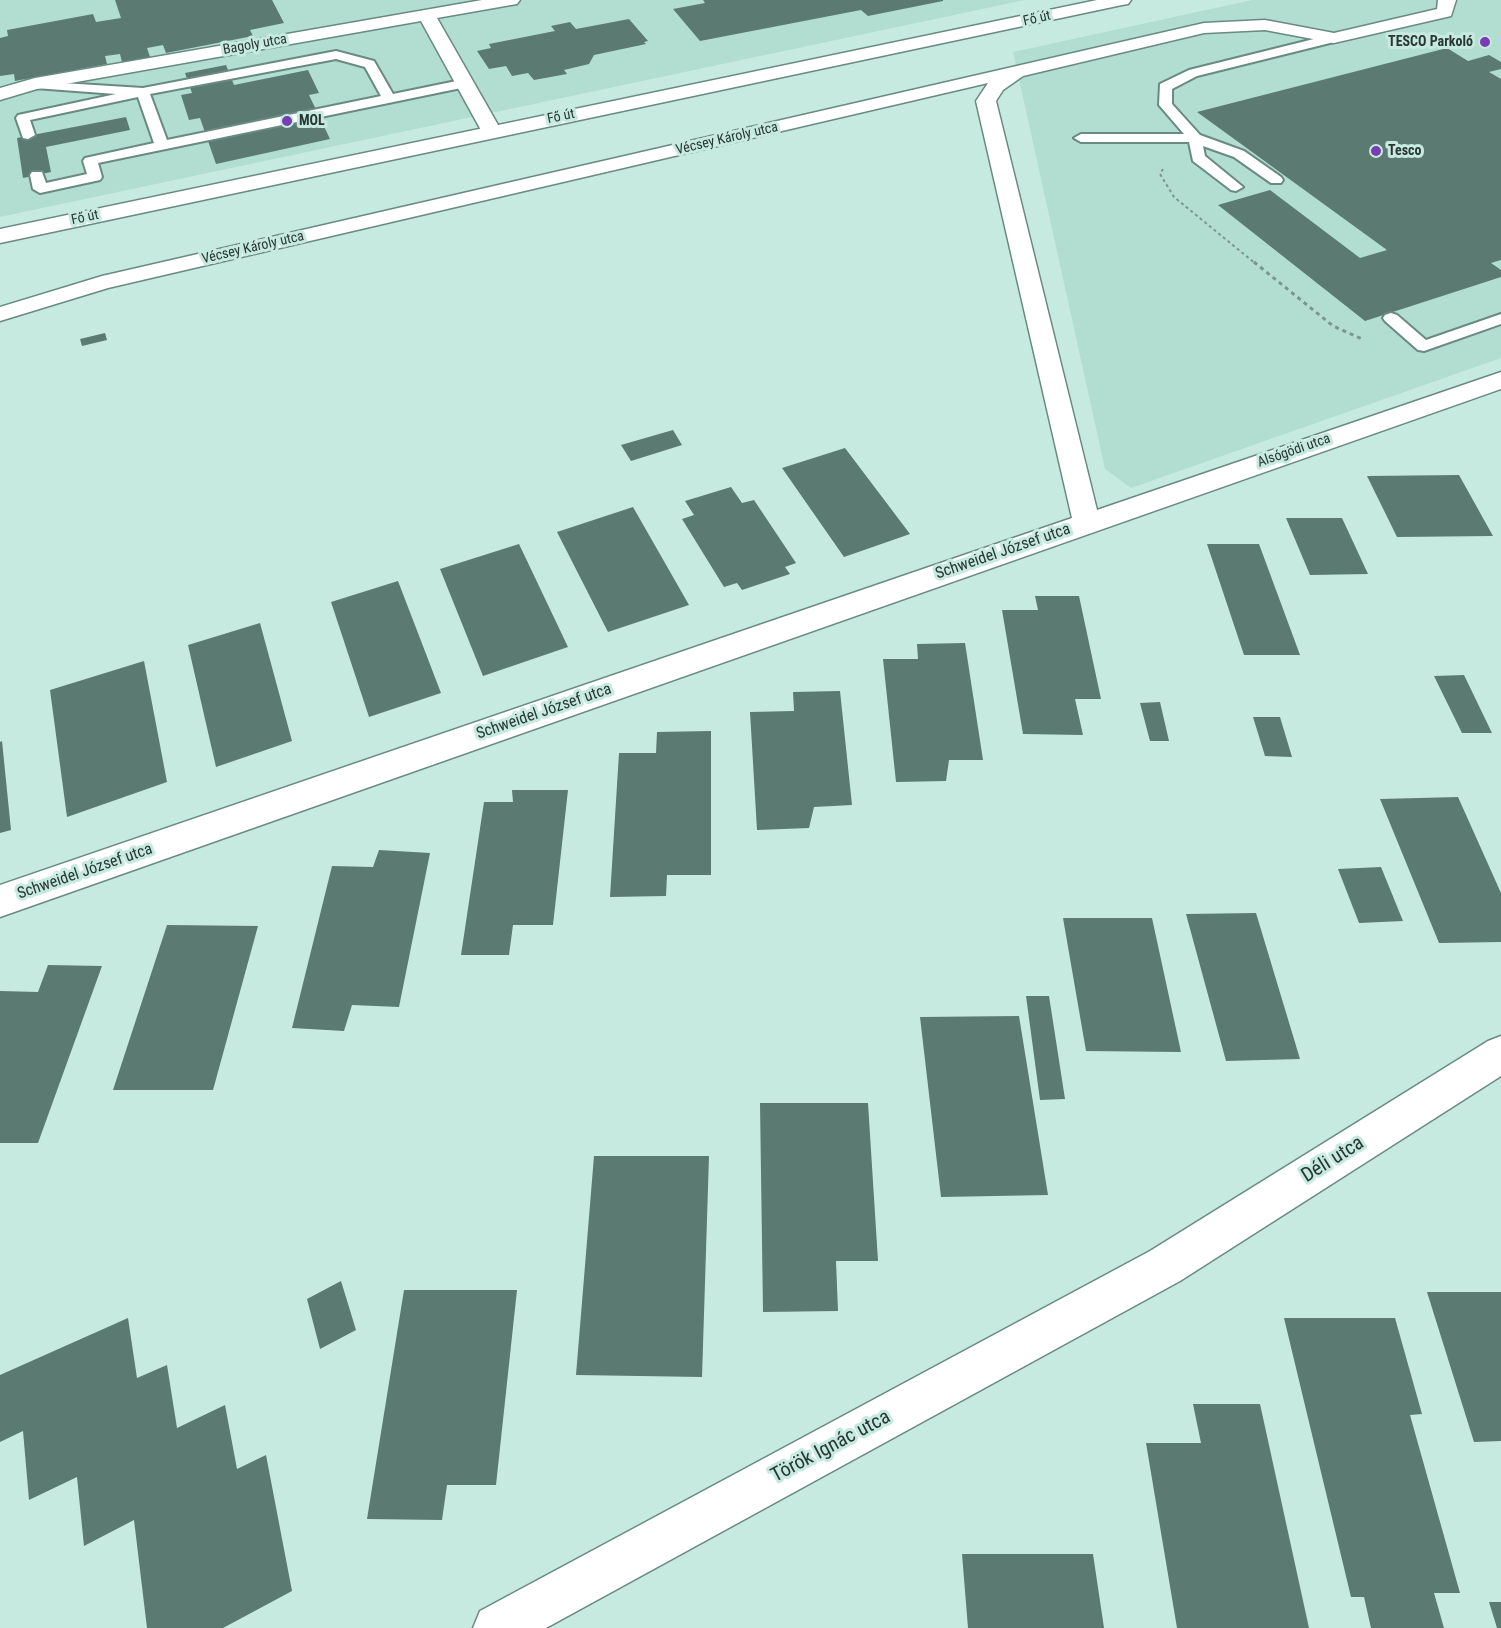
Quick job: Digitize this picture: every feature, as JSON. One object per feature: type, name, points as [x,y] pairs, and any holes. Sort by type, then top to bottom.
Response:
[{"type":"street","name":"Bagoly utca","points":[[0,94],[35,84],[511,0]]},
{"type":"street","name":"Fő út","points":[[0,236],[1122,0]]},
{"type":"street","name":"Vécsey Károly utca","points":[[0,314],[102,283],[1214,27],[1264,25],[1334,38],[1445,12],[1447,0]]},
{"type":"street","points":[[426,15],[492,132]]},
{"type":"street","points":[[1016,73],[996,86],[986,100],[1087,523]]},
{"type":"street","name":"Alsógödi utca","points":[[1087,523],[1501,380]]},
{"type":"street","name":"Schweidel József utca","points":[[0,902],[1087,523]]},
{"type":"street","name":"Déli utca","points":[[1165,1266],[1501,1054]]},
{"type":"street","name":"Török Ignác utca","points":[[497,1628],[1165,1266]]},
{"type":"lane","points":[[1236,187],[1198,159],[1195,138],[1166,105],[1165,87],[1193,73],[1334,38]]},
{"type":"lane","points":[[28,135],[23,118],[143,92],[336,55],[370,63],[389,99]]},
{"type":"lane","points":[[37,175],[40,189],[95,177],[90,160],[466,83]]},
{"type":"lane","points":[[35,84],[143,92]]},
{"type":"lane","points":[[143,92],[162,145]]},
{"type":"lane","points":[[1081,138],[1195,138],[1239,154],[1276,180]]},
{"type":"lane","points":[[1391,318],[1424,346],[1501,319]]},
{"type":"path","points":[[1195,138],[1170,156],[1160,174],[1174,197],[1333,326],[1375,344],[1424,346]]},
{"type":"shaded area","points":[[0,0],[1025,0],[0,217]]},
{"type":"shaded area","points":[[1252,0],[1501,0],[1501,358],[1131,488],[1105,469],[1013,52]]},
{"type":"building","points":[[115,0],[272,0],[284,23],[250,30],[253,36],[166,53],[163,45],[147,48],[150,57],[122,62],[120,54],[105,56],[107,64],[15,81],[14,74],[0,76],[0,38],[8,36],[7,30],[93,14],[96,22],[121,18]]},
{"type":"building","points":[[703,0],[943,1],[868,16],[861,10],[700,41],[673,9],[705,3]]},
{"type":"building","points":[[629,19],[648,41],[644,42],[646,44],[594,55],[589,64],[564,70],[567,74],[534,80],[528,73],[512,76],[506,66],[489,69],[477,51],[491,48],[489,44],[555,31],[551,26],[570,22],[576,29]]},
{"type":"building","name":"Tesco","points":[[1447,48],[1468,61],[1489,55],[1501,62],[1501,69],[1489,72],[1501,79],[1501,260],[1491,263],[1501,270],[1501,277],[1365,321],[1218,205],[1270,190],[1360,258],[1387,250],[1197,112]]},
{"type":"building","points":[[226,65],[234,85],[308,70],[319,93],[309,95],[330,139],[216,164],[200,118],[189,120],[181,95],[192,93],[185,73]]},
{"type":"building","points":[[126,117],[130,130],[46,147],[51,172],[23,178],[17,138]]},
{"type":"building","points":[[105,333],[107,340],[82,346],[80,339]]},
{"type":"building","points":[[673,430],[682,445],[631,461],[621,445]]},
{"type":"building","points":[[845,448],[910,534],[844,557],[782,468]]},
{"type":"building","points":[[1459,475],[1493,536],[1397,537],[1367,476]]},
{"type":"building","points":[[731,487],[742,503],[754,500],[796,563],[785,567],[790,574],[742,590],[737,583],[724,587],[682,519],[694,515],[685,501]]},
{"type":"building","points":[[633,507],[689,605],[608,632],[557,532]]},
{"type":"building","points":[[1286,518],[1342,518],[1368,574],[1310,575]]},
{"type":"building","points":[[519,544],[568,647],[483,676],[440,569]]},
{"type":"building","points":[[1207,544],[1259,544],[1300,655],[1244,655]]},
{"type":"building","points":[[398,581],[441,693],[369,717],[331,602]]},
{"type":"building","points":[[1035,596],[1079,596],[1101,699],[1075,699],[1083,735],[1023,734],[1002,610],[1038,610]]},
{"type":"building","points":[[260,623],[292,741],[216,767],[188,645]]},
{"type":"building","points":[[965,643],[983,760],[949,760],[946,781],[896,782],[883,659],[918,659],[917,644]]},
{"type":"building","points":[[144,661],[167,782],[67,817],[50,690]]},
{"type":"building","points":[[1464,675],[1492,733],[1462,733],[1434,676]]},
{"type":"building","points":[[840,691],[852,805],[814,807],[809,828],[757,830],[750,712],[794,711],[793,692]]},
{"type":"building","points":[[1160,702],[1169,741],[1150,741],[1140,703]]},
{"type":"building","points":[[1253,717],[1280,717],[1292,757],[1265,756]]},
{"type":"building","points":[[711,731],[711,875],[667,875],[666,896],[610,897],[619,753],[656,753],[657,732]]},
{"type":"building","points":[[2,741],[11,830],[0,833],[0,742]]},
{"type":"building","points":[[512,790],[568,790],[553,925],[513,925],[509,955],[461,955],[484,802],[513,802]]},
{"type":"building","points":[[1458,797],[1501,893],[1501,942],[1439,943],[1380,799]]},
{"type":"building","points":[[379,850],[430,853],[399,1007],[352,1005],[344,1031],[292,1028],[332,866],[373,867]]},
{"type":"building","points":[[1381,867],[1403,921],[1359,923],[1338,869]]},
{"type":"building","points":[[1256,913],[1300,1059],[1226,1061],[1186,914]]},
{"type":"building","points":[[1063,918],[1152,918],[1181,1052],[1086,1051]]},
{"type":"building","points":[[167,925],[258,926],[213,1090],[113,1090]]},
{"type":"building","points":[[48,965],[102,966],[38,1143],[0,1143],[0,991],[38,992]]},
{"type":"building","points":[[1026,996],[1049,996],[1065,1099],[1040,1100]]},
{"type":"building","points":[[1019,1016],[1048,1195],[941,1197],[920,1017]]},
{"type":"building","points":[[760,1103],[868,1103],[878,1261],[836,1261],[838,1311],[763,1312]]},
{"type":"building","points":[[594,1156],[709,1156],[702,1377],[576,1375]]},
{"type":"building","points":[[341,1281],[356,1330],[320,1349],[307,1299]]},
{"type":"building","points":[[404,1290],[517,1290],[496,1485],[447,1485],[442,1520],[367,1519]]},
{"type":"building","points":[[1427,1292],[1501,1292],[1501,1441],[1474,1442]]},
{"type":"building","points":[[128,1318],[137,1378],[167,1365],[177,1428],[225,1405],[237,1469],[266,1455],[292,1591],[223,1628],[147,1628],[134,1520],[84,1546],[77,1477],[29,1500],[23,1431],[0,1442],[0,1375]]},
{"type":"building","points":[[1284,1318],[1395,1318],[1422,1414],[1410,1415],[1460,1593],[1434,1593],[1444,1628],[1371,1628],[1364,1597],[1351,1597]]},
{"type":"building","points":[[1193,1404],[1260,1404],[1309,1628],[1177,1628],[1146,1443],[1201,1443]]},
{"type":"building","points":[[962,1554],[1093,1554],[1104,1628],[968,1628]]},
{"type":"building","points":[[1489,1602],[1501,1602],[1501,1628],[1497,1628]]},
{"type":"place","name":"TESCO Parkoló","points":[[1485,42]]},
{"type":"place","name":"MOL","points":[[287,121]]},
{"type":"place","name":"Tesco","points":[[1376,151]]}]
